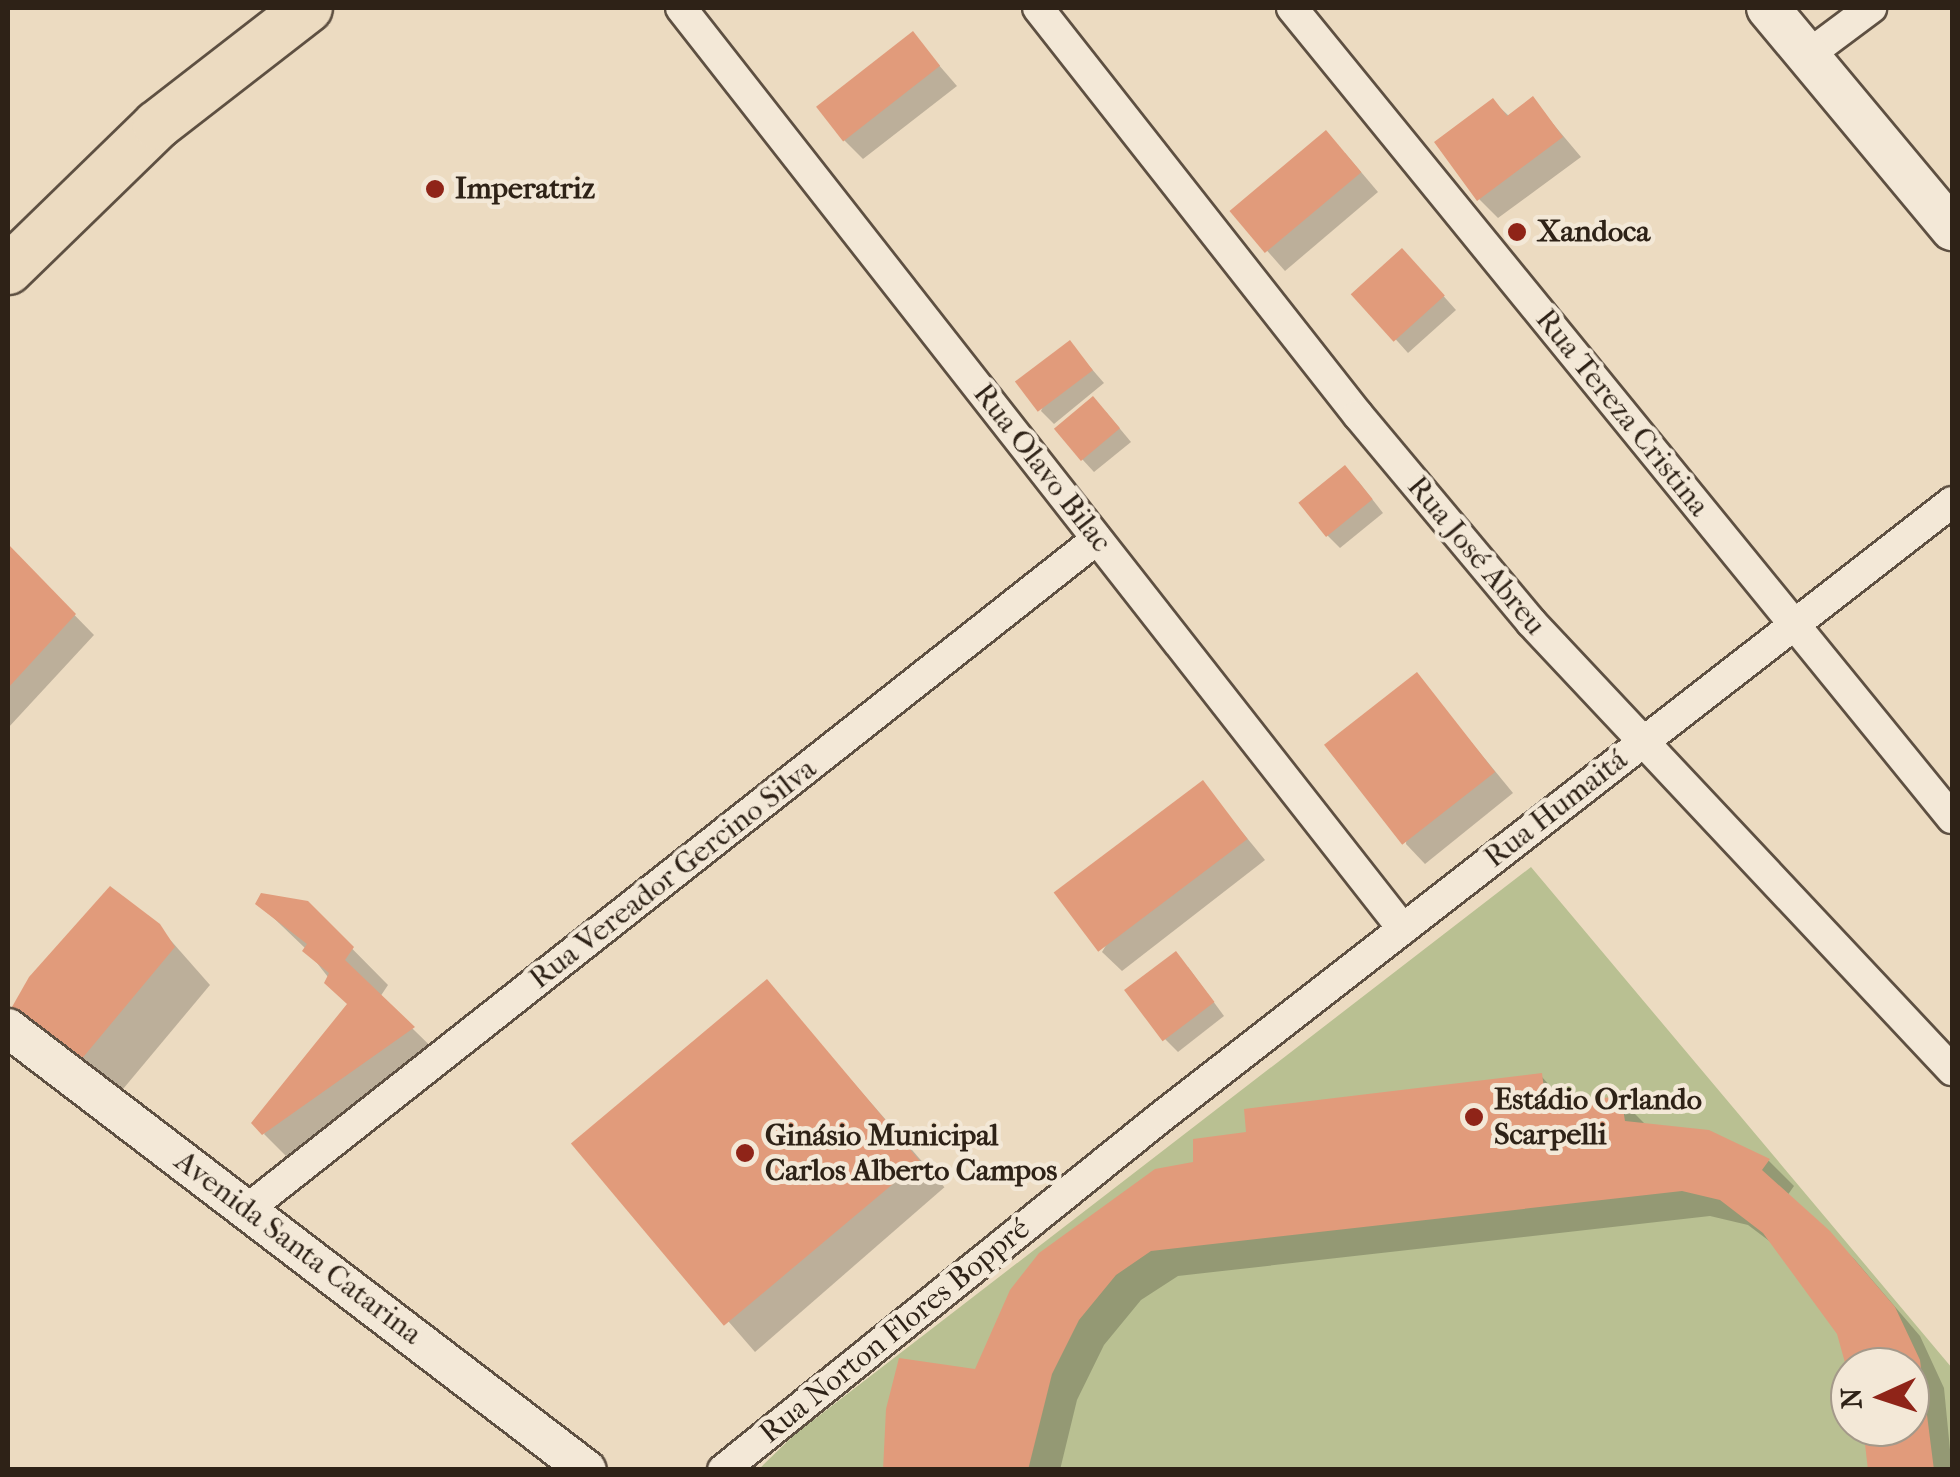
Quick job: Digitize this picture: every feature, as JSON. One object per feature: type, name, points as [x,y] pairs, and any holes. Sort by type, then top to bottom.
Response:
[{"type":"main road","points":[[8,270],[157,125],[308,8]]},
{"type":"main road","points":[[1768,8],[1952,230]]},
{"type":"street","name":"Rua Olavo Bilac","points":[[681,8],[1402,929]]},
{"type":"street","name":"Rua José Abreu","points":[[1038,8],[1438,514],[1641,743],[1952,1070]]},
{"type":"street","name":"Rua Tereza Cristina","points":[[1292,8],[1952,818]]},
{"type":"street","points":[[1808,56],[1871,8]]},
{"type":"street","name":"Rua Humaitá","points":[[1160,1117],[1952,502]]},
{"type":"street","name":"Rua Vereador Gercino Silva","points":[[249,1208],[1097,539]]},
{"type":"street","name":"Avenida Santa Catarina","points":[[8,1028],[588,1470]]},
{"type":"street","name":"Rua Norton Flores Boppré","points":[[722,1470],[1160,1117]]},
{"type":"green space","name":"Estádio Orlando Scarpelli","points":[[1531,867],[1952,1368],[1952,1469],[758,1470],[794,1435]]},
{"type":"building","points":[[913,31],[940,66],[843,141],[816,107]]},
{"type":"building","points":[[1533,96],[1563,137],[1477,201],[1434,142],[1493,98],[1507,116]]},
{"type":"building","points":[[1326,130],[1361,172],[1265,253],[1229,211]]},
{"type":"building","points":[[1402,248],[1445,296],[1394,342],[1351,294]]},
{"type":"building","points":[[1070,340],[1093,370],[1038,412],[1015,382]]},
{"type":"building","points":[[1093,396],[1120,428],[1081,461],[1054,429]]},
{"type":"building","points":[[1345,465],[1373,499],[1326,537],[1298,503]]},
{"type":"building","points":[[8,544],[76,614],[8,688]]},
{"type":"building","points":[[1417,672],[1495,772],[1402,845],[1324,745]]},
{"type":"building","points":[[1203,780],[1248,839],[1098,952],[1054,893]]},
{"type":"building","points":[[110,886],[160,924],[175,947],[65,1079],[8,1014],[29,977]]},
{"type":"building","points":[[261,893],[308,901],[354,947],[345,960],[415,1027],[262,1135],[251,1123],[347,1004],[324,983],[329,973],[302,951],[307,944],[255,904]]},
{"type":"building","points":[[1176,951],[1215,1002],[1163,1041],[1124,990]]},
{"type":"building","name":"Ginásio Municipal Carlos Alberto Campos","points":[[767,979],[920,1161],[724,1326],[571,1144]]},
{"type":"building","points":[[1542,1073],[1546,1104],[1621,1096],[1625,1121],[1709,1130],[1770,1159],[1762,1170],[1830,1231],[1895,1307],[1914,1347],[1841,1347],[1837,1334],[1763,1233],[1720,1200],[1682,1191],[1151,1251],[1116,1275],[1079,1320],[1052,1374],[1028,1470],[883,1470],[886,1409],[899,1358],[975,1369],[1010,1290],[1039,1253],[1155,1169],[1193,1162],[1193,1139],[1246,1132],[1244,1109]]},
{"type":"building","points":[[1930,1439],[1934,1470],[1868,1470],[1865,1447],[1930,1447]]},
{"type":"place","name":"Imperatriz","points":[[435,189]]},
{"type":"place","name":"Xandoca","points":[[1517,232]]},
{"type":"place","name":"Estádio Orlando Scarpelli","points":[[1474,1117]]},
{"type":"place","name":"Ginásio Municipal Carlos Alberto Campos","points":[[745,1153]]}]
